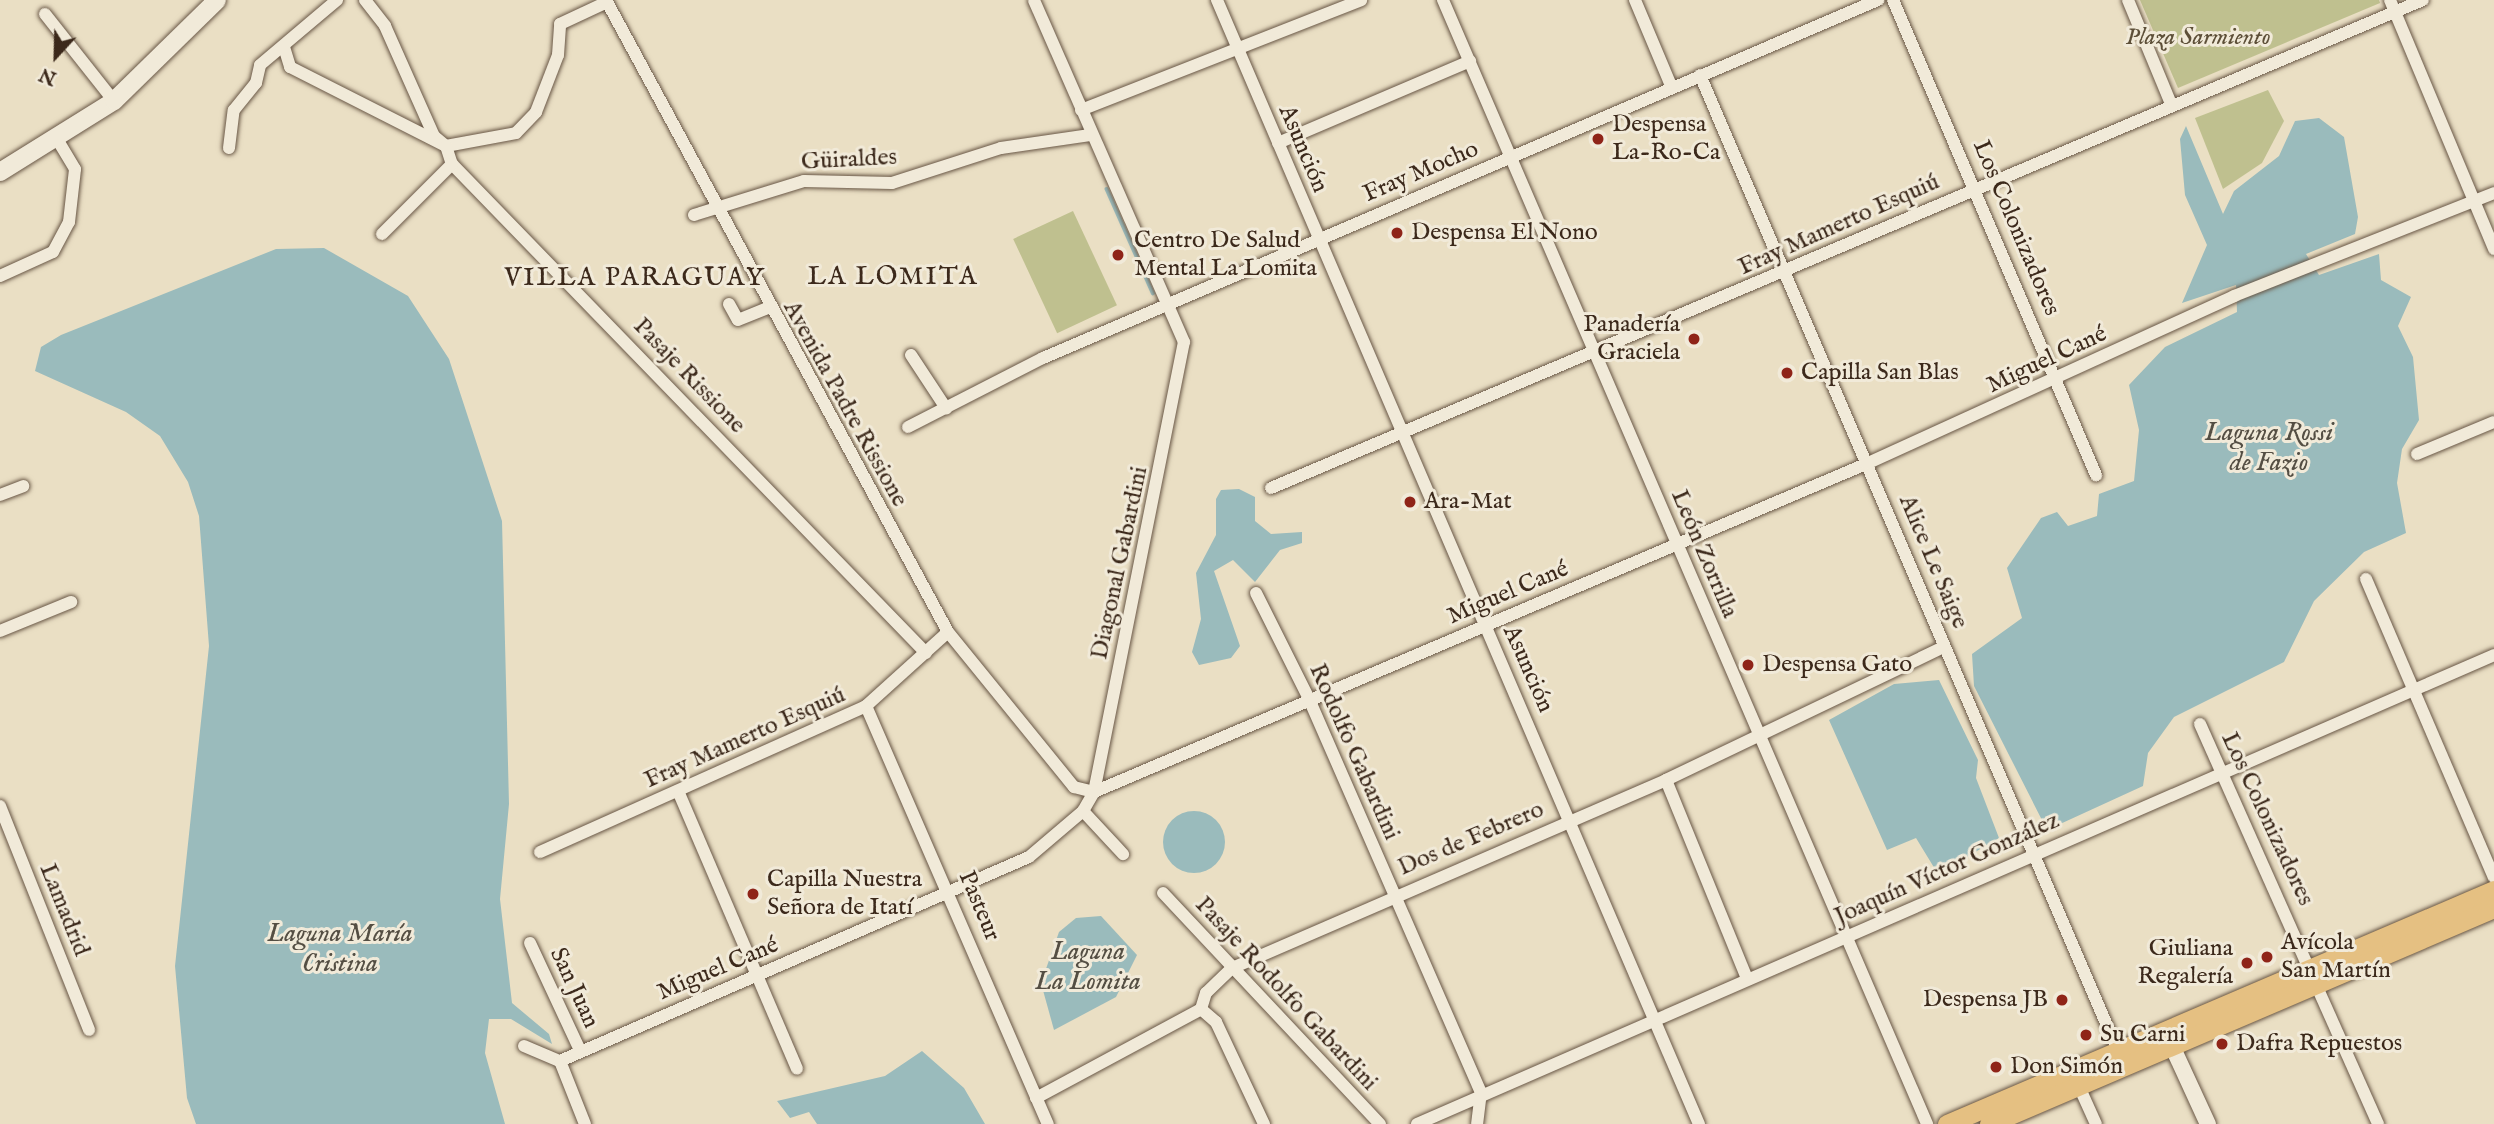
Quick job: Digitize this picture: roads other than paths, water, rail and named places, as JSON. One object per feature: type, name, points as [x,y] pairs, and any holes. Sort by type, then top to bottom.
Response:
[{"type":"main road","points":[[0,172],[58,141],[114,101],[217,0]]},
{"type":"main road","points":[[2315,975],[2494,890]]},
{"type":"main road","points":[[1959,1122],[2075,1077],[2315,975],[2494,908]]},
{"type":"main road","points":[[1989,1124],[2075,1077]]},
{"type":"street","points":[[229,148],[234,110],[256,83],[260,65],[337,0]]},
{"type":"street","name":"Pasaje Rissione","points":[[365,0],[385,26],[434,136],[446,146],[452,164],[926,653]]},
{"type":"street","points":[[1034,0],[1090,135],[1167,306]]},
{"type":"street","name":"Asunción","points":[[1217,0],[1485,625],[1572,819],[1699,1124]]},
{"type":"street","points":[[1081,110],[1327,6],[1361,0]]},
{"type":"street","name":"León Zorrilla","points":[[1443,0],[1677,544],[1757,739],[1927,1124]]},
{"type":"street","points":[[1635,0],[1672,88]]},
{"type":"street","name":"Fray Mocho","points":[[908,427],[1318,239],[1878,0]]},
{"type":"street","name":"Los Colonizadores","points":[[1893,0],[1976,188],[2096,475]]},
{"type":"street","points":[[2128,0],[2171,104]]},
{"type":"street","name":"Fray Mamerto Esquiú","points":[[1271,488],[1786,272],[2393,6],[2423,0]]},
{"type":"street","points":[[284,47],[290,66],[446,146],[516,133],[537,112],[558,55],[560,24],[606,1]]},
{"type":"street","name":"Avenida Padre Rissione","points":[[606,1],[716,206],[767,308],[948,632],[1074,787],[1094,792]]},
{"type":"street","points":[[2393,6],[2494,249]]},
{"type":"street","points":[[45,14],[114,101]]},
{"type":"street","points":[[1278,143],[1471,61]]},
{"type":"street","name":"Alice Le Saige","points":[[1700,75],[1944,647],[2035,852],[2120,1058]]},
{"type":"street","name":"Güiraldes","points":[[694,215],[716,206],[804,181],[892,183],[1001,148],[1090,135]]},
{"type":"street","points":[[0,276],[53,252],[69,222],[75,169],[58,141]]},
{"type":"street","points":[[382,234],[452,164]]},
{"type":"street","name":"Miguel Cané","points":[[560,1061],[580,1050],[1030,857],[1083,811],[1094,792],[1866,464],[2058,380],[2234,296],[2494,193]]},
{"type":"street","points":[[729,304],[738,320],[767,308]]},
{"type":"street","name":"Diagonal Gabardini","points":[[1094,792],[1184,342],[1167,306]]},
{"type":"street","points":[[911,355],[946,408]]},
{"type":"street","points":[[2417,454],[2494,422]]},
{"type":"street","points":[[0,495],[23,486]]},
{"type":"street","points":[[2366,579],[2494,877]]},
{"type":"street","name":"Rodolfo Gabardini","points":[[1256,593],[1310,699],[1481,1092]]},
{"type":"street","points":[[0,631],[71,602]]},
{"type":"street","name":"Fray Mamerto Esquiú","points":[[540,852],[866,706],[948,632]]},
{"type":"street","name":"Dos de Febrero","points":[[1037,1098],[1201,1009],[1206,993],[1232,968],[1395,894],[1757,739],[1944,647]]},
{"type":"street","name":"Joaquín Víctor González","points":[[1417,1124],[1481,1092],[2494,655]]},
{"type":"street","name":"Pasteur","points":[[866,706],[951,893],[1048,1124]]},
{"type":"street","name":"Los Colonizadores","points":[[2200,724],[2315,975],[2378,1124]]},
{"type":"street","points":[[1666,780],[1748,978]]},
{"type":"street","points":[[678,791],[797,1069]]},
{"type":"street","name":"Lamadrid","points":[[0,806],[89,1030]]},
{"type":"street","points":[[1083,811],[1123,854]]},
{"type":"street","name":"Pasaje Rodolfo Gabardini","points":[[1163,894],[1380,1124]]},
{"type":"street","name":"San Juan","points":[[530,943],[580,1050]]},
{"type":"street","points":[[1201,1009],[1216,1021],[1264,1124]]},
{"type":"street","points":[[2168,1037],[2208,1124]]},
{"type":"street","name":"San Juan","points":[[524,1046],[560,1061],[585,1124]]},
{"type":"street","points":[[2075,1077],[2096,1124]]},
{"type":"street","points":[[1477,1124],[1481,1092]]},
{"type":"water","name":"Laguna Rossi de Fazio","points":[[2319,118],[2344,137],[2358,217],[2355,234],[2306,254],[2319,275],[2379,254],[2381,280],[2411,297],[2398,326],[2413,357],[2419,420],[2402,449],[2397,483],[2406,533],[2364,552],[2314,601],[2284,662],[2174,717],[2148,753],[2143,786],[2047,830],[1974,686],[1972,654],[2022,618],[2007,568],[2041,518],[2057,512],[2068,526],[2097,516],[2099,494],[2134,481],[2139,430],[2129,385],[2165,347],[2237,312],[2236,285],[2182,303],[2207,245],[2185,195],[2180,139],[2186,126],[2223,214],[2234,191],[2279,156],[2295,121]]},
{"type":"water","name":"Laguna María Cristina","points":[[324,248],[408,296],[449,359],[502,521],[509,804],[500,899],[512,1003],[549,1034],[552,1044],[511,1019],[489,1019],[485,1053],[505,1124],[196,1124],[187,1098],[175,966],[209,646],[199,516],[188,482],[160,436],[126,412],[35,371],[41,347],[61,335],[276,249]]},
{"type":"water","points":[[1239,489],[1255,497],[1255,521],[1271,534],[1302,532],[1302,543],[1280,550],[1255,582],[1233,560],[1214,571],[1240,646],[1231,658],[1199,665],[1192,652],[1201,619],[1196,573],[1216,535],[1216,499],[1221,490]]},
{"type":"water","points":[[1939,680],[1978,760],[1976,778],[1999,838],[1938,874],[1916,838],[1887,850],[1829,720],[1894,684]]},
{"type":"water","points":[[1194,811],[1206,813],[1216,820],[1223,830],[1223,854],[1216,864],[1206,871],[1194,873],[1182,871],[1172,864],[1165,854],[1163,842],[1165,830],[1172,820],[1182,813]]},
{"type":"water","name":"Laguna La Lomita","points":[[1101,916],[1137,955],[1116,997],[1054,1030],[1041,983],[1059,932],[1076,918]]},
{"type":"water","points":[[922,1051],[964,1088],[985,1124],[817,1124],[809,1112],[790,1118],[777,1101],[885,1076]]},
{"type":"waterway","points":[[1107,189],[1153,293]]},
{"type":"place","name":"Despensa La-Ro-Ca","points":[[1598,139]]},
{"type":"place","name":"Despensa El Nono","points":[[1397,233]]},
{"type":"place","name":"Centro De Salud Mental La Lomita","points":[[1118,255]]},
{"type":"place","name":"Panadería Graciela","points":[[1694,339]]},
{"type":"place","name":"Capilla San Blas","points":[[1787,373]]},
{"type":"place","name":"Ara-Mat","points":[[1410,502]]},
{"type":"place","name":"Despensa Gato","points":[[1748,665]]},
{"type":"place","name":"Capilla Nuestra Señora de Itatí","points":[[753,894]]},
{"type":"place","name":"Avícola San Martín","points":[[2267,957]]},
{"type":"place","name":"Giuliana Regalería","points":[[2247,963]]},
{"type":"place","name":"Despensa JB","points":[[2062,1000]]},
{"type":"place","name":"Su Carni","points":[[2086,1035]]},
{"type":"place","name":"Dafra Repuestos","points":[[2222,1044]]},
{"type":"place","name":"Don Simón","points":[[1996,1067]]},
{"type":"district","name":"LA LOMITA","points":[[893,277]]},
{"type":"district","name":"VILLA PARAGUAY","points":[[635,278]]},
{"type":"park label","name":"Plaza Sarmiento","points":[[2198,38]]}]
